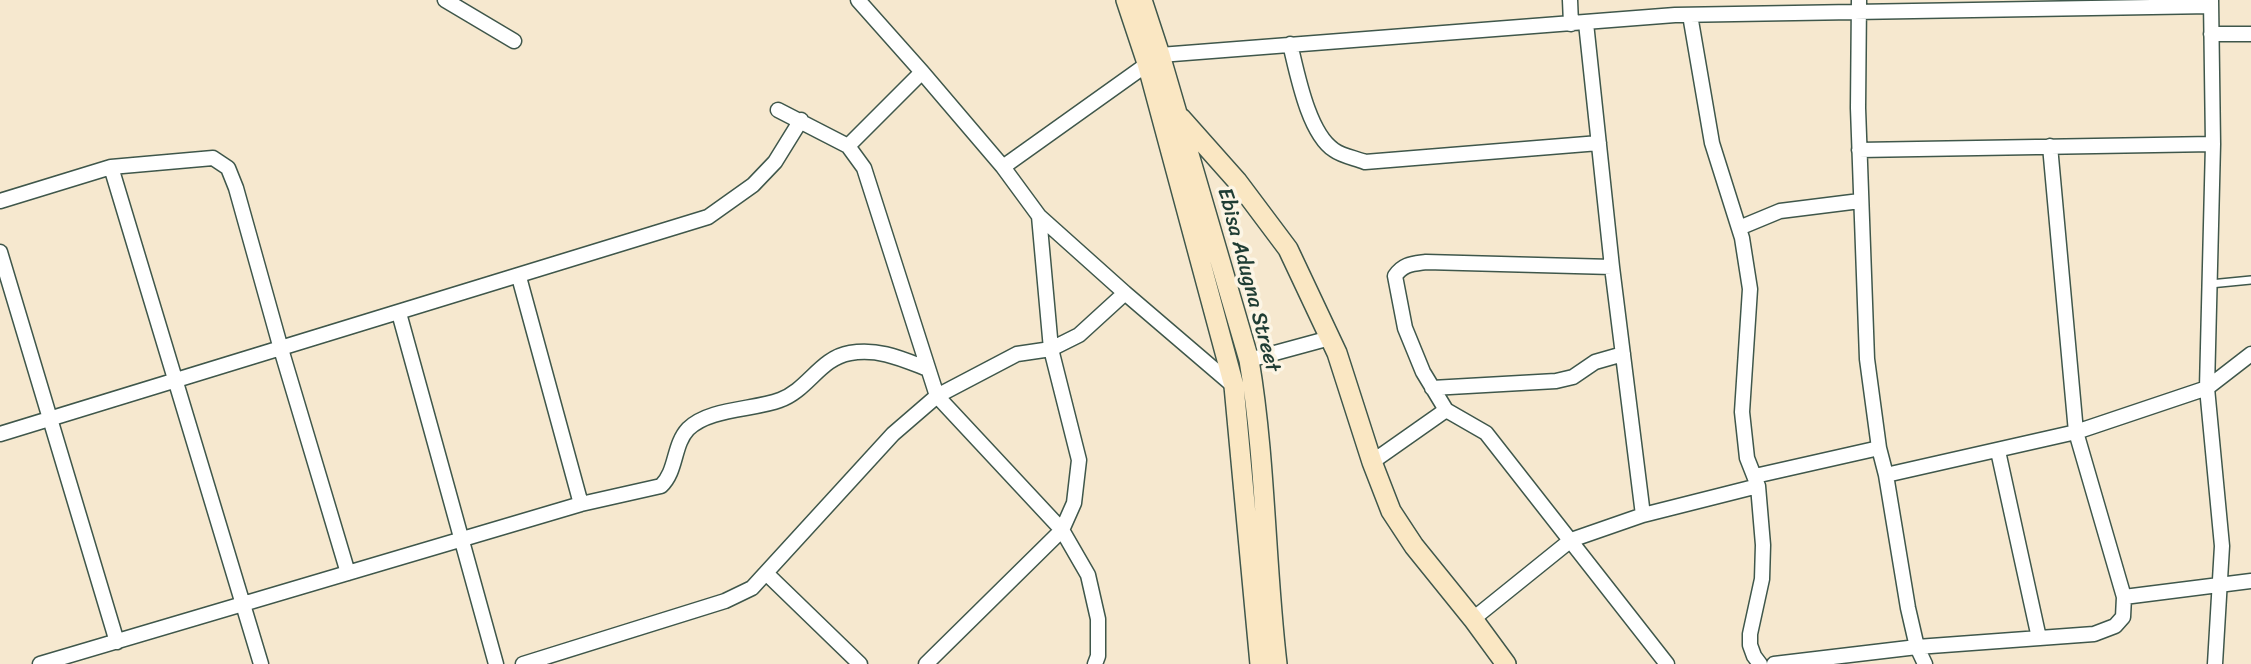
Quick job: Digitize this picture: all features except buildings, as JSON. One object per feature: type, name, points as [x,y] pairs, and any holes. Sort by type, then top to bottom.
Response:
[{"type":"main road","name":"Ebisa Adugna Street","points":[[1126,0],[1177,113],[1249,360],[1256,399],[1277,664]]},
{"type":"main road","name":"Ebisa Adugna Street","points":[[1142,0],[1234,386],[1260,664]]},
{"type":"main road","points":[[1177,113],[1237,181],[1288,249],[1337,353],[1372,462],[1391,511],[1413,547],[1473,619],[1506,664]]},
{"type":"street","points":[[446,0],[514,41]]},
{"type":"street","points":[[858,0],[1003,167],[1039,216],[1234,386],[1256,399]]},
{"type":"street","points":[[1570,0],[1571,24]]},
{"type":"street","points":[[1003,167],[1154,59],[1290,44],[1690,15],[1859,6],[2211,3],[2213,144],[2207,388],[2222,546],[2215,664]]},
{"type":"street","points":[[1859,6],[1860,201],[1867,359],[1879,448],[1908,608],[1917,647],[1925,664]]},
{"type":"street","points":[[1690,15],[1712,143],[1739,228],[1750,289],[1742,412],[1747,458],[1756,481],[1763,545],[1762,579],[1750,634],[1750,645],[1760,664]]},
{"type":"street","points":[[1586,23],[1612,267],[1643,515]]},
{"type":"street","points":[[2211,34],[2251,34]]},
{"type":"street","points":[[1290,44],[1302,96],[1321,136],[1334,150],[1365,162],[1600,143]]},
{"type":"street","points":[[848,146],[922,72]]},
{"type":"street","points":[[778,110],[848,146],[864,169],[937,396],[1062,530],[1088,575],[1098,619],[1098,656],[1095,664]]},
{"type":"street","points":[[0,434],[708,217],[753,185],[775,162],[801,120]]},
{"type":"street","points":[[1859,150],[2213,144]]},
{"type":"street","points":[[1774,664],[1917,647],[2094,634],[2115,626],[2123,617],[2123,597],[2076,432],[2050,146]]},
{"type":"street","points":[[0,201],[111,167],[213,158],[228,168],[348,573]]},
{"type":"street","points":[[111,167],[261,664]]},
{"type":"street","points":[[1739,228],[1780,211],[1860,201]]},
{"type":"street","points":[[926,664],[1062,530],[1074,503],[1079,460],[1051,349],[1039,216]]},
{"type":"street","points":[[0,252],[117,642]]},
{"type":"street","points":[[1612,267],[1426,262],[1408,264],[1395,276],[1405,328],[1423,372],[1446,410],[1486,433],[1667,664]]},
{"type":"street","points":[[519,277],[581,503]]},
{"type":"street","points":[[523,664],[725,601],[752,588],[893,434],[937,396],[1017,354],[1051,349],[1079,335],[1125,293]]},
{"type":"street","points":[[399,313],[496,664]]},
{"type":"street","points":[[1249,360],[1330,338]]},
{"type":"street","points":[[40,664],[581,503],[661,486],[670,478],[679,446],[688,429],[707,417],[780,401],[799,391],[827,362],[847,354],[873,350],[928,369]]},
{"type":"street","points":[[1432,387],[1556,381],[1573,377],[1595,362],[1623,354]]},
{"type":"street","points":[[1886,475],[2076,432],[2207,388],[2251,354]]},
{"type":"street","points":[[1372,462],[1446,410]]},
{"type":"street","points":[[1473,619],[1571,540],[1756,481],[1879,448]]},
{"type":"street","points":[[1998,451],[2039,638]]},
{"type":"street","points":[[766,573],[860,664]]},
{"type":"street","points":[[2123,597],[2251,581]]},
{"type":"lane","points":[[2210,284],[2251,280]]}]
